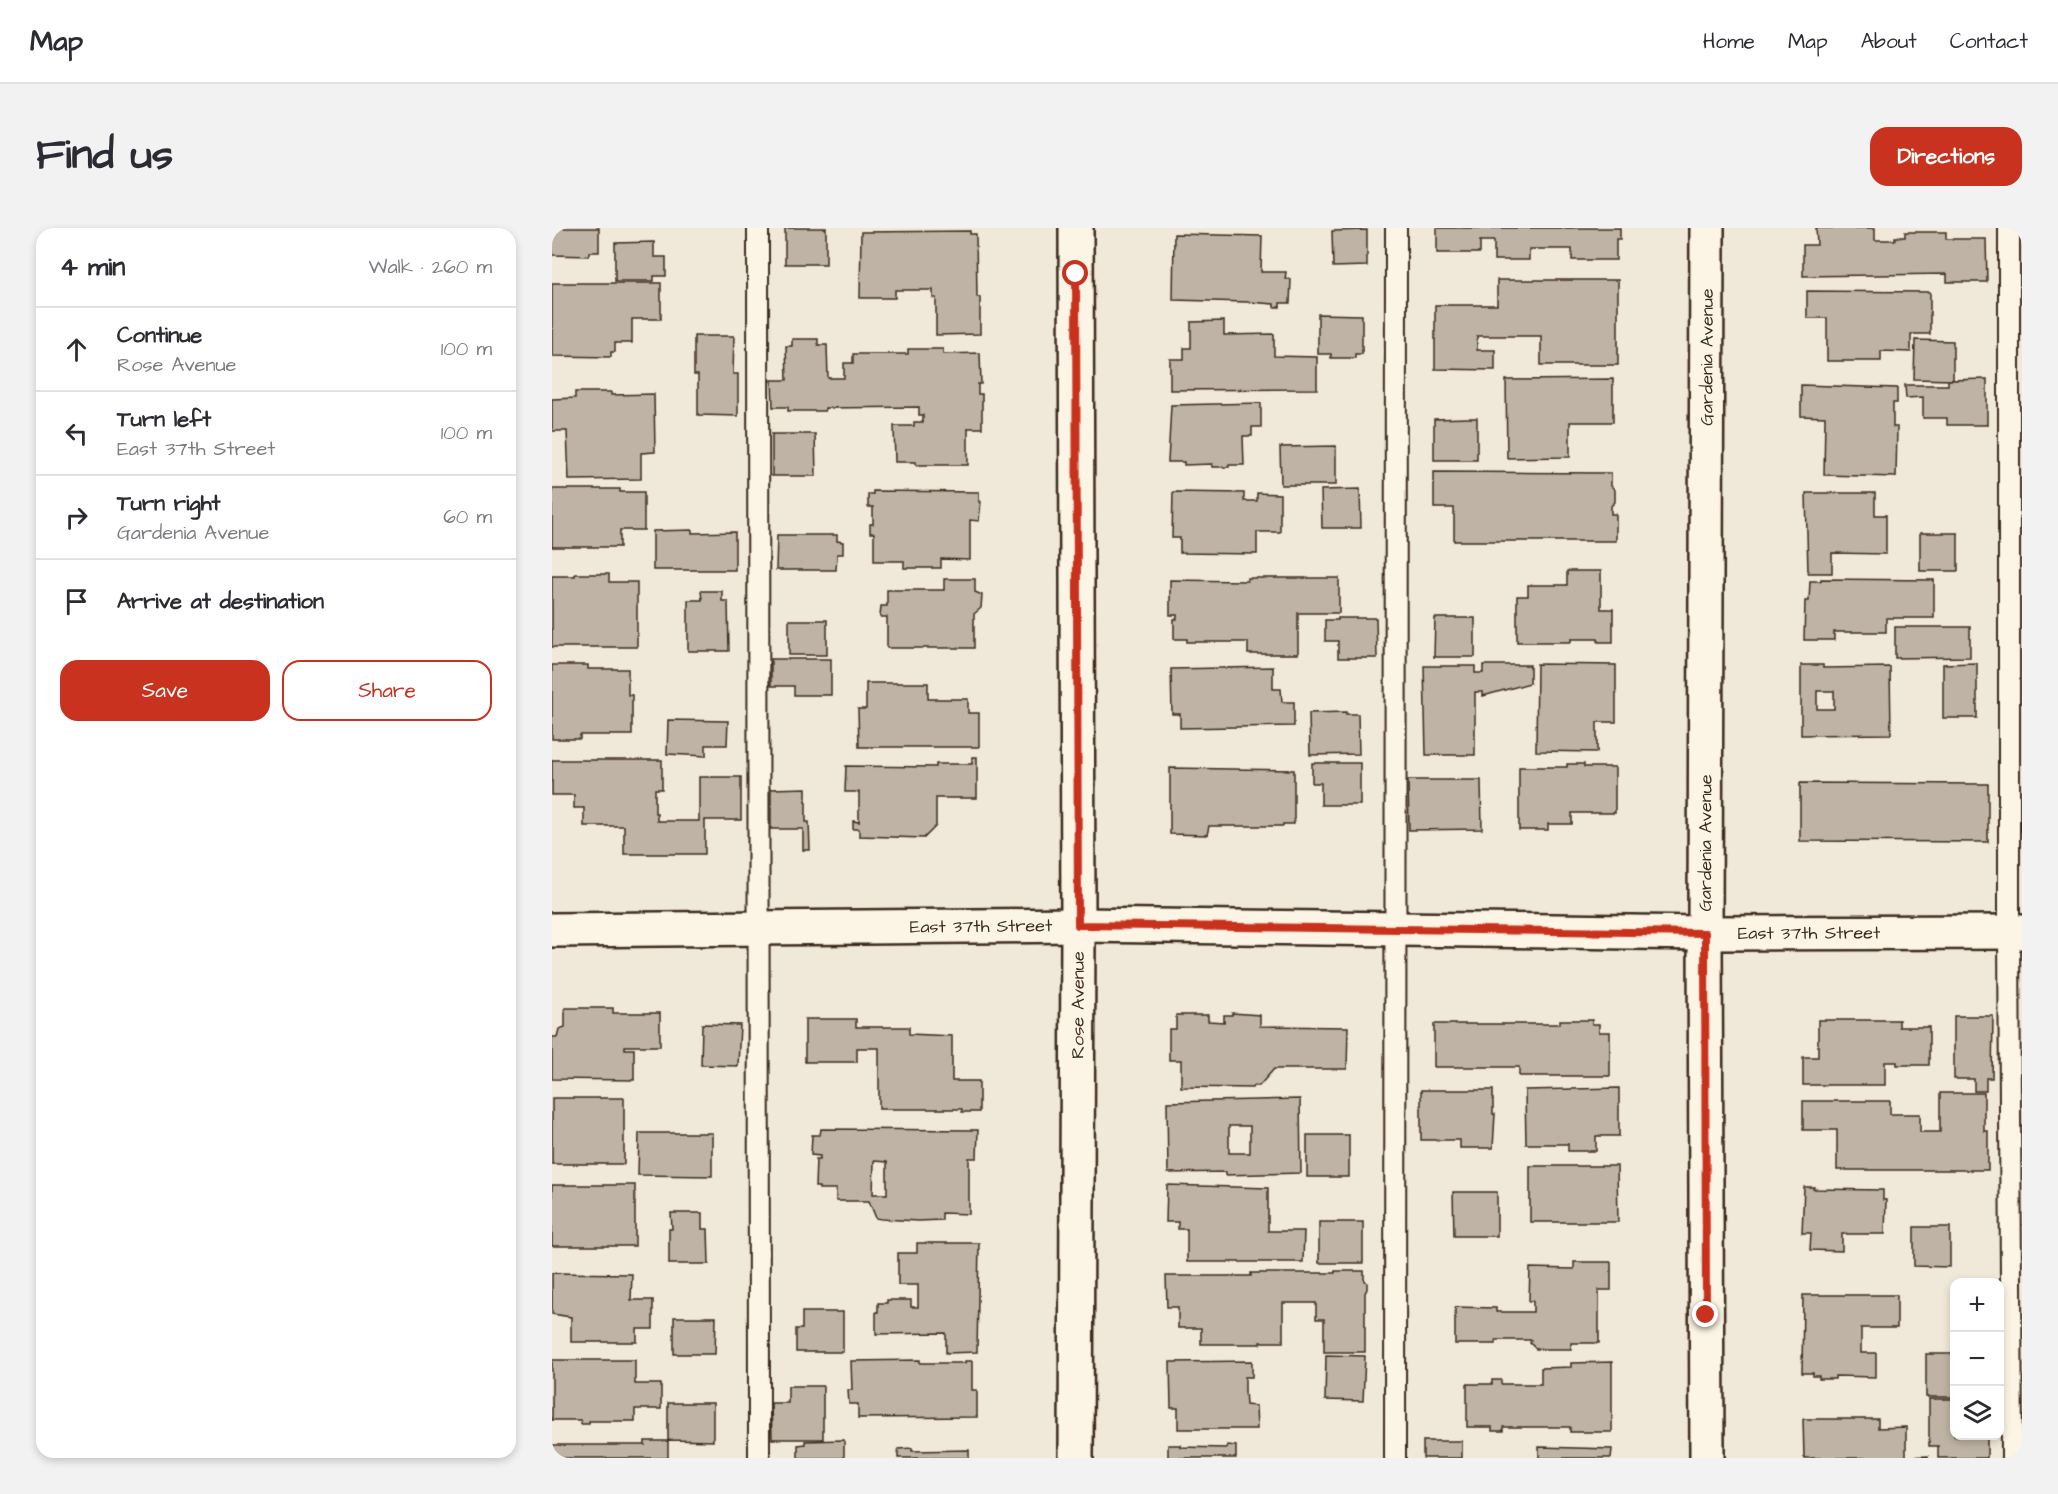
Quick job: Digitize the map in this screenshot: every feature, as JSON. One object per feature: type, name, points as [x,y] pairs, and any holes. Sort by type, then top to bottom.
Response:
[{"type":"street","name":"Rose Avenue","points":[[1076,228],[1078,925],[1076,1458]]},
{"type":"street","name":"Gardenia Avenue","points":[[1707,228],[1705,933],[1707,1458]]},
{"type":"street","name":"East 37th Street","points":[[552,930],[1078,925],[1705,933],[2015,932]]},
{"type":"lane","points":[[758,228],[759,1458]]},
{"type":"lane","points":[[1395,1458],[1396,228]]},
{"type":"lane","points":[[2009,228],[2015,932],[2012,1458]]},
{"type":"building","points":[[552,228],[599,228],[599,252],[589,252],[589,256],[552,255]]},
{"type":"building","points":[[785,228],[826,228],[826,264],[785,264]]},
{"type":"building","points":[[1437,228],[1620,228],[1620,239],[1616,239],[1616,260],[1572,260],[1572,249],[1529,249],[1529,260],[1494,260],[1494,241],[1480,241],[1480,253],[1437,253]]},
{"type":"building","points":[[1816,228],[1875,228],[1875,240],[1895,240],[1895,237],[1905,237],[1905,232],[1946,232],[1946,239],[1986,239],[1987,282],[1947,282],[1947,274],[1803,276],[1803,245],[1817,245]]},
{"type":"building","points":[[1367,230],[1367,266],[1333,267],[1332,231]]},
{"type":"building","points":[[970,231],[970,234],[976,234],[980,334],[936,335],[936,298],[933,298],[933,290],[895,290],[895,298],[860,298],[861,232]]},
{"type":"building","points":[[1174,234],[1262,236],[1261,272],[1286,272],[1285,279],[1291,279],[1290,303],[1280,303],[1280,307],[1274,307],[1274,304],[1248,302],[1173,300]]},
{"type":"building","points":[[654,242],[654,257],[666,257],[666,276],[654,276],[654,281],[615,281],[615,243]]},
{"type":"building","points":[[1497,280],[1618,280],[1618,365],[1541,365],[1541,336],[1477,336],[1477,350],[1495,350],[1495,370],[1435,369],[1435,305],[1497,305]]},
{"type":"building","points":[[552,283],[661,283],[661,319],[632,319],[632,343],[615,343],[615,352],[611,352],[611,357],[552,356]]},
{"type":"building","points":[[1807,291],[1930,292],[1930,334],[1911,334],[1911,352],[1881,351],[1881,361],[1827,361],[1827,318],[1807,318]]},
{"type":"building","points":[[1318,314],[1362,315],[1362,354],[1355,354],[1355,358],[1331,358],[1331,354],[1318,354]]},
{"type":"building","points":[[1224,321],[1224,335],[1274,334],[1274,356],[1317,357],[1317,389],[1170,390],[1170,359],[1184,359],[1184,348],[1191,348],[1191,322]]},
{"type":"building","points":[[694,336],[734,336],[733,374],[738,374],[738,416],[698,415],[698,375],[694,375]]},
{"type":"building","points":[[792,339],[818,339],[818,345],[827,345],[828,378],[844,378],[844,363],[853,363],[853,354],[908,354],[908,349],[943,349],[943,354],[980,353],[981,384],[978,384],[978,394],[982,394],[982,428],[968,428],[968,465],[916,465],[916,462],[895,462],[894,426],[914,426],[914,422],[923,422],[923,415],[919,415],[919,407],[825,408],[825,411],[788,411],[788,407],[773,407],[772,380],[787,380],[786,346],[792,346]]},
{"type":"building","points":[[1915,340],[1953,341],[1953,380],[1914,379]]},
{"type":"building","points":[[1613,379],[1613,422],[1570,422],[1570,457],[1507,458],[1506,380]]},
{"type":"building","points":[[1987,379],[1987,425],[1947,425],[1947,418],[1923,418],[1923,397],[1906,398],[1905,385],[1948,385],[1948,380]]},
{"type":"building","points":[[1801,385],[1897,388],[1897,403],[1893,403],[1893,427],[1897,427],[1896,477],[1824,475],[1825,417],[1801,416]]},
{"type":"building","points":[[575,392],[611,392],[611,395],[654,394],[655,452],[641,453],[641,479],[569,480],[567,431],[552,431],[552,399],[575,398]]},
{"type":"building","points":[[1261,403],[1261,427],[1252,427],[1252,436],[1243,436],[1244,465],[1212,467],[1212,464],[1184,465],[1184,462],[1168,462],[1171,405]]},
{"type":"building","points":[[1477,418],[1477,460],[1434,460],[1434,419]]},
{"type":"building","points":[[772,434],[815,434],[816,476],[772,476]]},
{"type":"building","points":[[1336,446],[1336,485],[1281,485],[1280,447]]},
{"type":"building","points":[[1434,472],[1611,473],[1615,502],[1611,506],[1611,514],[1616,514],[1616,541],[1454,541],[1454,508],[1434,508]]},
{"type":"building","points":[[552,489],[620,489],[620,492],[644,492],[644,530],[620,530],[620,547],[552,547]]},
{"type":"building","points":[[1360,489],[1361,528],[1322,528],[1321,490]]},
{"type":"building","points":[[873,491],[979,492],[979,502],[981,502],[979,521],[970,520],[970,560],[941,559],[941,568],[904,568],[904,561],[874,561],[874,533],[870,533],[870,524],[873,524],[873,507],[868,507],[868,494],[873,494]]},
{"type":"building","points":[[1173,492],[1244,493],[1244,501],[1257,501],[1257,493],[1280,494],[1280,532],[1257,532],[1257,554],[1180,553],[1180,538],[1172,538]]},
{"type":"building","points":[[1806,493],[1875,493],[1875,515],[1886,515],[1886,554],[1832,553],[1832,573],[1808,573]]},
{"type":"building","points":[[692,530],[692,533],[735,532],[735,570],[653,570],[653,531]]},
{"type":"building","points":[[1920,533],[1958,533],[1958,571],[1920,571]]},
{"type":"building","points":[[777,535],[837,535],[837,541],[843,542],[843,554],[837,554],[836,570],[776,570]]},
{"type":"building","points":[[1567,571],[1601,571],[1601,609],[1613,609],[1613,642],[1598,642],[1598,639],[1571,639],[1571,642],[1517,642],[1517,596],[1528,596],[1528,585],[1567,585]]},
{"type":"building","points":[[575,574],[609,574],[609,582],[637,582],[637,647],[552,647],[552,576],[575,576]]},
{"type":"building","points":[[1247,578],[1339,578],[1339,613],[1298,613],[1298,654],[1248,654],[1248,642],[1187,642],[1187,639],[1174,639],[1174,619],[1177,619],[1177,615],[1170,615],[1170,580],[1247,581]]},
{"type":"building","points":[[944,579],[975,579],[975,592],[982,595],[981,608],[974,614],[974,648],[887,648],[887,617],[880,617],[881,606],[887,606],[887,590],[944,590]]},
{"type":"building","points":[[1821,579],[1934,580],[1934,618],[1886,618],[1886,632],[1834,632],[1834,640],[1804,640],[1805,601],[1809,601],[1810,581],[1821,581]]},
{"type":"building","points":[[701,591],[722,591],[722,601],[728,601],[729,651],[688,651],[688,600],[702,600]]},
{"type":"building","points":[[1338,618],[1376,618],[1377,658],[1338,658],[1338,641],[1325,641],[1325,620],[1338,620]]},
{"type":"building","points":[[1435,618],[1475,618],[1475,657],[1434,657]]},
{"type":"building","points":[[789,620],[827,620],[827,655],[789,655]]},
{"type":"building","points":[[1895,627],[1970,627],[1970,657],[1895,658]]},
{"type":"building","points":[[771,659],[831,659],[831,695],[794,695],[794,686],[771,686]]},
{"type":"building","points":[[1977,663],[1977,718],[1943,718],[1943,664]]},
{"type":"building","points":[[1537,664],[1616,665],[1616,722],[1597,722],[1597,752],[1536,751]]},
{"type":"building","points":[[552,665],[588,665],[588,669],[628,669],[628,695],[632,695],[632,735],[580,735],[580,739],[552,739]]},
{"type":"building","points":[[1483,665],[1530,665],[1530,683],[1483,696],[1483,692],[1475,692],[1475,755],[1426,755],[1424,666],[1475,666],[1475,673],[1483,673]]},
{"type":"building","points":[[1801,665],[1823,665],[1823,668],[1890,667],[1891,734],[1801,735]],"holes":[[[1817,691],[1834,691],[1834,709],[1817,709]]]},
{"type":"building","points":[[1273,667],[1273,689],[1281,689],[1282,702],[1294,702],[1294,726],[1180,728],[1180,714],[1172,714],[1171,669]]},
{"type":"building","points":[[866,683],[928,683],[928,699],[968,699],[968,713],[979,713],[979,747],[859,747],[858,709],[866,709]]},
{"type":"building","points":[[1346,712],[1346,714],[1358,714],[1359,754],[1310,755],[1309,713]]},
{"type":"building","points":[[668,720],[728,721],[727,745],[706,745],[706,756],[667,754]]},
{"type":"building","points":[[972,757],[977,757],[977,798],[936,798],[936,826],[924,838],[859,836],[859,829],[853,829],[853,821],[859,822],[859,792],[845,792],[846,766],[936,767],[936,764],[972,764]]},
{"type":"building","points":[[552,760],[662,760],[662,789],[655,789],[657,821],[699,821],[699,777],[741,777],[741,820],[705,820],[705,854],[624,854],[624,826],[584,826],[584,808],[574,808],[574,795],[552,795]]},
{"type":"building","points":[[1312,763],[1360,763],[1360,805],[1321,805],[1321,783],[1312,783]]},
{"type":"building","points":[[1567,764],[1584,764],[1584,767],[1615,767],[1615,813],[1572,813],[1572,824],[1548,824],[1548,830],[1519,830],[1519,767],[1567,767]]},
{"type":"building","points":[[1170,768],[1294,770],[1294,824],[1209,826],[1207,835],[1170,834]]},
{"type":"building","points":[[1408,780],[1481,780],[1482,829],[1409,830]]},
{"type":"building","points":[[1800,783],[1988,784],[1988,842],[1800,841]]},
{"type":"building","points":[[806,788],[806,822],[809,822],[810,850],[803,850],[803,829],[771,829],[771,789]]},
{"type":"building","points":[[565,1008],[613,1008],[613,1013],[660,1013],[660,1046],[625,1046],[625,1049],[634,1049],[634,1080],[552,1079],[552,1037],[557,1037],[559,1029],[565,1027]]},
{"type":"building","points":[[1232,1013],[1260,1015],[1260,1026],[1348,1027],[1347,1069],[1274,1069],[1259,1086],[1252,1088],[1181,1087],[1181,1060],[1169,1060],[1169,1029],[1176,1029],[1176,1015],[1208,1015],[1208,1021],[1224,1022],[1224,1015],[1232,1015]]},
{"type":"building","points":[[1954,1016],[1993,1016],[1992,1078],[1986,1078],[1986,1091],[1974,1091],[1974,1079],[1954,1079]]},
{"type":"building","points":[[805,1019],[856,1019],[856,1027],[909,1027],[909,1034],[952,1036],[952,1081],[979,1081],[979,1112],[962,1112],[962,1109],[879,1109],[879,1048],[857,1048],[857,1062],[805,1062]]},
{"type":"building","points":[[1560,1020],[1592,1020],[1592,1024],[1599,1024],[1599,1032],[1610,1032],[1610,1076],[1519,1076],[1519,1067],[1434,1067],[1434,1024],[1560,1024]]},
{"type":"building","points":[[1818,1020],[1899,1020],[1899,1027],[1929,1027],[1929,1065],[1897,1065],[1897,1062],[1885,1062],[1885,1085],[1803,1085],[1803,1057],[1818,1057]]},
{"type":"building","points":[[702,1024],[740,1025],[738,1066],[701,1065]]},
{"type":"building","points":[[1619,1088],[1619,1136],[1596,1136],[1596,1151],[1568,1151],[1568,1144],[1526,1144],[1525,1090]]},
{"type":"building","points":[[1421,1090],[1493,1090],[1493,1114],[1495,1114],[1493,1148],[1460,1148],[1460,1140],[1421,1140]]},
{"type":"building","points":[[1940,1093],[1984,1093],[1984,1131],[1988,1131],[1988,1170],[1837,1170],[1837,1130],[1803,1130],[1803,1101],[1890,1101],[1890,1114],[1920,1114],[1920,1132],[1940,1132]]},
{"type":"building","points":[[552,1098],[624,1098],[624,1164],[552,1164]]},
{"type":"building","points":[[1300,1099],[1301,1173],[1226,1175],[1226,1172],[1168,1173],[1167,1102]],"holes":[[[1229,1126],[1250,1126],[1250,1153],[1229,1153]]]},
{"type":"building","points":[[821,1129],[978,1130],[977,1158],[969,1158],[969,1214],[942,1213],[942,1220],[882,1219],[876,1218],[869,1201],[836,1201],[836,1189],[815,1187],[816,1159],[820,1159],[820,1156],[811,1155],[812,1135],[820,1135]],"holes":[[[874,1161],[887,1162],[887,1194],[873,1194]]]},
{"type":"building","points":[[639,1133],[712,1133],[712,1176],[638,1175]]},
{"type":"building","points":[[1307,1135],[1349,1135],[1349,1177],[1307,1177]]},
{"type":"building","points":[[1530,1166],[1617,1166],[1618,1222],[1530,1222]]},
{"type":"building","points":[[552,1185],[635,1185],[635,1246],[552,1246]]},
{"type":"building","points":[[1167,1185],[1268,1188],[1268,1231],[1304,1231],[1303,1262],[1187,1262],[1187,1229],[1178,1229],[1178,1222],[1166,1222]]},
{"type":"building","points":[[1804,1187],[1883,1190],[1883,1200],[1886,1200],[1885,1234],[1842,1234],[1842,1251],[1810,1250],[1811,1233],[1802,1233]]},
{"type":"building","points":[[1453,1192],[1497,1192],[1497,1236],[1454,1236]]},
{"type":"building","points":[[671,1213],[702,1213],[702,1229],[708,1229],[709,1264],[669,1264]]},
{"type":"building","points":[[1319,1222],[1363,1222],[1363,1263],[1319,1263]]},
{"type":"building","points":[[1914,1227],[1950,1227],[1950,1267],[1914,1266]]},
{"type":"building","points":[[917,1243],[979,1243],[977,1352],[946,1353],[946,1333],[876,1334],[878,1303],[887,1303],[887,1300],[911,1300],[911,1307],[918,1307],[918,1285],[898,1285],[898,1253],[917,1253]]},
{"type":"building","points":[[1574,1262],[1611,1262],[1611,1290],[1599,1290],[1599,1343],[1571,1343],[1571,1349],[1536,1349],[1530,1343],[1531,1340],[1496,1340],[1496,1344],[1455,1344],[1455,1307],[1496,1308],[1496,1312],[1533,1312],[1533,1301],[1529,1301],[1530,1268],[1574,1269]]},
{"type":"building","points":[[1335,1271],[1364,1271],[1364,1279],[1367,1283],[1365,1352],[1324,1352],[1324,1319],[1316,1319],[1316,1303],[1283,1303],[1283,1342],[1260,1342],[1260,1344],[1201,1344],[1201,1328],[1178,1328],[1178,1307],[1167,1307],[1166,1276],[1251,1276],[1251,1273],[1335,1273]]},
{"type":"building","points":[[552,1273],[632,1274],[631,1300],[653,1300],[653,1329],[637,1329],[637,1342],[571,1342],[571,1317],[552,1314]]},
{"type":"building","points":[[1803,1295],[1897,1295],[1897,1328],[1861,1328],[1861,1353],[1876,1353],[1876,1377],[1835,1376],[1835,1379],[1819,1379],[1819,1376],[1813,1376],[1813,1373],[1802,1373]]},
{"type":"building","points":[[802,1312],[843,1312],[843,1352],[796,1352],[796,1329],[802,1329]]},
{"type":"building","points":[[674,1317],[716,1317],[715,1354],[674,1354]]},
{"type":"building","points":[[1926,1354],[1950,1354],[1950,1397],[1926,1397]]},
{"type":"building","points":[[1326,1355],[1365,1356],[1363,1401],[1325,1400]]},
{"type":"building","points":[[552,1360],[635,1360],[635,1384],[661,1384],[661,1409],[635,1409],[635,1421],[589,1421],[589,1424],[581,1424],[581,1420],[552,1420]]},
{"type":"building","points":[[920,1360],[920,1363],[972,1361],[972,1390],[977,1390],[977,1417],[858,1418],[858,1404],[849,1404],[848,1390],[852,1390],[851,1361]]},
{"type":"building","points":[[1252,1361],[1252,1377],[1245,1377],[1246,1405],[1256,1406],[1257,1429],[1178,1429],[1178,1408],[1171,1408],[1170,1362]]},
{"type":"building","points":[[1612,1362],[1612,1432],[1570,1432],[1570,1427],[1503,1427],[1503,1431],[1492,1431],[1492,1427],[1467,1427],[1467,1384],[1492,1384],[1492,1380],[1501,1380],[1501,1384],[1541,1384],[1541,1368],[1571,1367],[1571,1363]]},
{"type":"building","points":[[788,1386],[823,1386],[823,1439],[772,1439],[771,1403],[788,1403]]},
{"type":"building","points":[[1929,1399],[1950,1399],[1950,1440],[1987,1440],[1987,1458],[1938,1458],[1938,1446],[1929,1446]]},
{"type":"building","points":[[668,1403],[713,1403],[713,1441],[668,1440]]},
{"type":"building","points":[[1803,1419],[1878,1419],[1878,1428],[1906,1427],[1906,1457],[1928,1456],[1928,1458],[1804,1458]]},
{"type":"building","points":[[844,1440],[844,1458],[798,1458],[798,1445],[805,1444],[805,1441]]},
{"type":"building","points":[[645,1441],[668,1441],[668,1458],[552,1458],[552,1445],[645,1445]]},
{"type":"building","points":[[1423,1441],[1462,1441],[1462,1458],[1423,1458]]},
{"type":"building","points":[[1168,1445],[1226,1448],[1227,1445],[1236,1446],[1236,1458],[1168,1458]]},
{"type":"building","points":[[1539,1447],[1612,1449],[1611,1458],[1539,1458]]},
{"type":"building","points":[[912,1448],[912,1451],[969,1450],[969,1458],[898,1458],[898,1449]]},
{"type":"route","points":[[1076,274],[1078,925],[1705,933],[1706,1315]]}]
